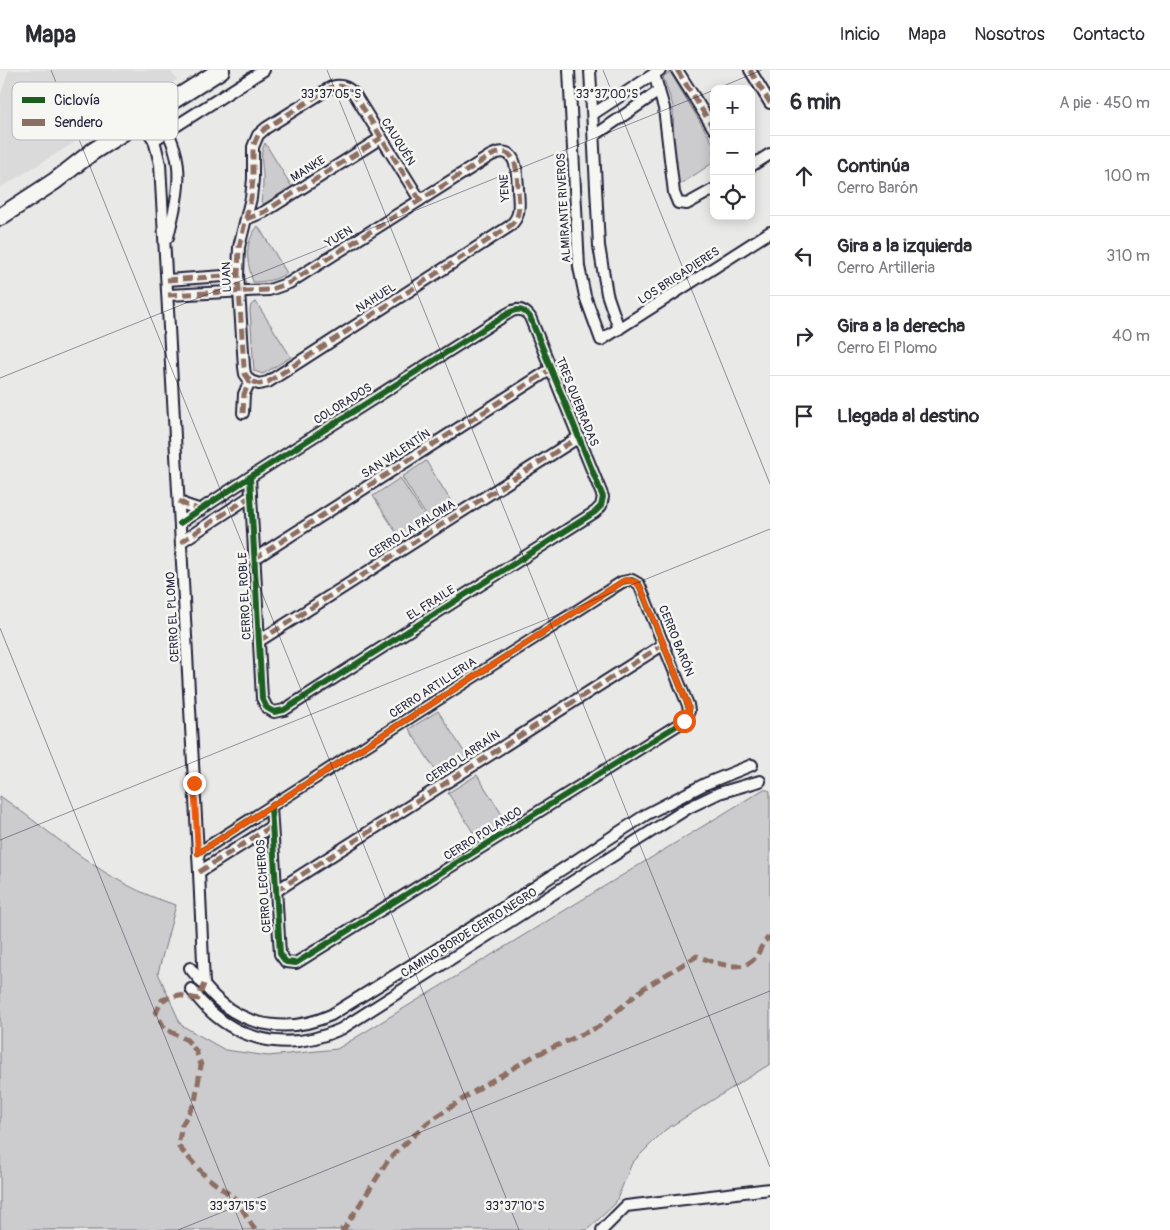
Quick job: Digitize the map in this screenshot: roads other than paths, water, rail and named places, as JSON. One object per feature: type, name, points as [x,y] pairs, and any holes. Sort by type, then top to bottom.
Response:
[{"type":"main road","points":[[178,105],[221,70]]},
{"type":"main road","points":[[178,109],[236,70]]},
{"type":"main road","points":[[4,211],[130,140]]},
{"type":"street","points":[[178,113],[264,70]]},
{"type":"street","name":"ALMIRANTE RIVEROS","points":[[569,70],[579,267],[585,296],[601,340]]},
{"type":"street","points":[[590,70],[601,262],[607,294],[619,329]]},
{"type":"street","points":[[677,70],[710,123]]},
{"type":"street","points":[[750,70],[770,103]]},
{"type":"street","points":[[593,114],[657,72],[659,91],[664,108],[674,193],[678,203],[687,204],[710,192]]},
{"type":"street","name":"CAUQUÉN","points":[[256,139],[266,128],[328,89],[338,86],[350,89],[420,200]]},
{"type":"street","points":[[594,136],[659,91]]},
{"type":"street","name":"MANKE","points":[[246,219],[264,212],[381,138]]},
{"type":"street","name":"LUAN","points":[[250,380],[245,374],[244,367],[238,275],[240,241],[253,188],[253,147],[256,139]]},
{"type":"street","name":"CERRO EL PLOMO","points":[[156,140],[160,164],[168,295],[204,984]]},
{"type":"street","name":"CERRO EL PLOMO","points":[[165,248],[179,181],[177,155],[166,140]]},
{"type":"street","name":"YUEN","points":[[168,295],[269,290],[284,286],[490,156],[500,152],[508,153]]},
{"type":"street","name":"YENE","points":[[508,153],[515,160],[519,209],[513,223]]},
{"type":"street","points":[[755,163],[770,154]]},
{"type":"street","name":"NAHUEL","points":[[250,380],[259,384],[268,382],[503,232],[513,223]]},
{"type":"street","name":"LOS BRIGADIERES","points":[[601,340],[770,232]]},
{"type":"street","points":[[167,280],[238,275]]},
{"type":"street","name":"TRES QUEBRADAS","points":[[521,310],[530,317],[604,496],[601,506]]},
{"type":"street","name":"COLORADOS","points":[[180,523],[250,476],[509,312],[521,310]]},
{"type":"street","name":"SAN VALENTÍN","points":[[254,559],[552,369]]},
{"type":"street","points":[[243,413],[244,394],[250,380]]},
{"type":"street","name":"CERRO LA PALOMA","points":[[259,641],[579,437]]},
{"type":"street","name":"CERRO EL ROBLE","points":[[250,476],[262,702],[270,710]]},
{"type":"street","points":[[181,542],[251,496]]},
{"type":"street","points":[[179,501],[201,510]]},
{"type":"street","name":"EL FRAILE","points":[[270,710],[279,712],[284,710],[587,517],[601,506]]},
{"type":"street","name":"CERRO ARTILLERIA","points":[[198,853],[622,582],[632,580]]},
{"type":"street","name":"CERRO BARÓN","points":[[632,580],[639,584],[641,588],[688,705],[688,715]]},
{"type":"street","name":"CERRO LARRAÍN","points":[[276,891],[664,644]]},
{"type":"street","name":"CERRO POLANCO","points":[[286,962],[292,964],[299,962],[681,723],[688,715]]},
{"type":"street","name":"CAMINO BORDE CERRO NEGRO","points":[[190,968],[215,997],[239,1015],[261,1023],[291,1026],[320,1020],[495,913],[647,814],[685,793],[749,766],[756,782],[719,794],[688,808],[408,987],[330,1034],[305,1041],[292,1042],[279,1042],[255,1037],[234,1028],[214,1015],[191,989]]},
{"type":"street","name":"CERRO LECHEROS","points":[[271,807],[280,950],[282,958],[286,962]]},
{"type":"street","points":[[199,872],[272,826]]},
{"type":"street","points":[[602,1230],[626,1206],[770,1189]]}]
